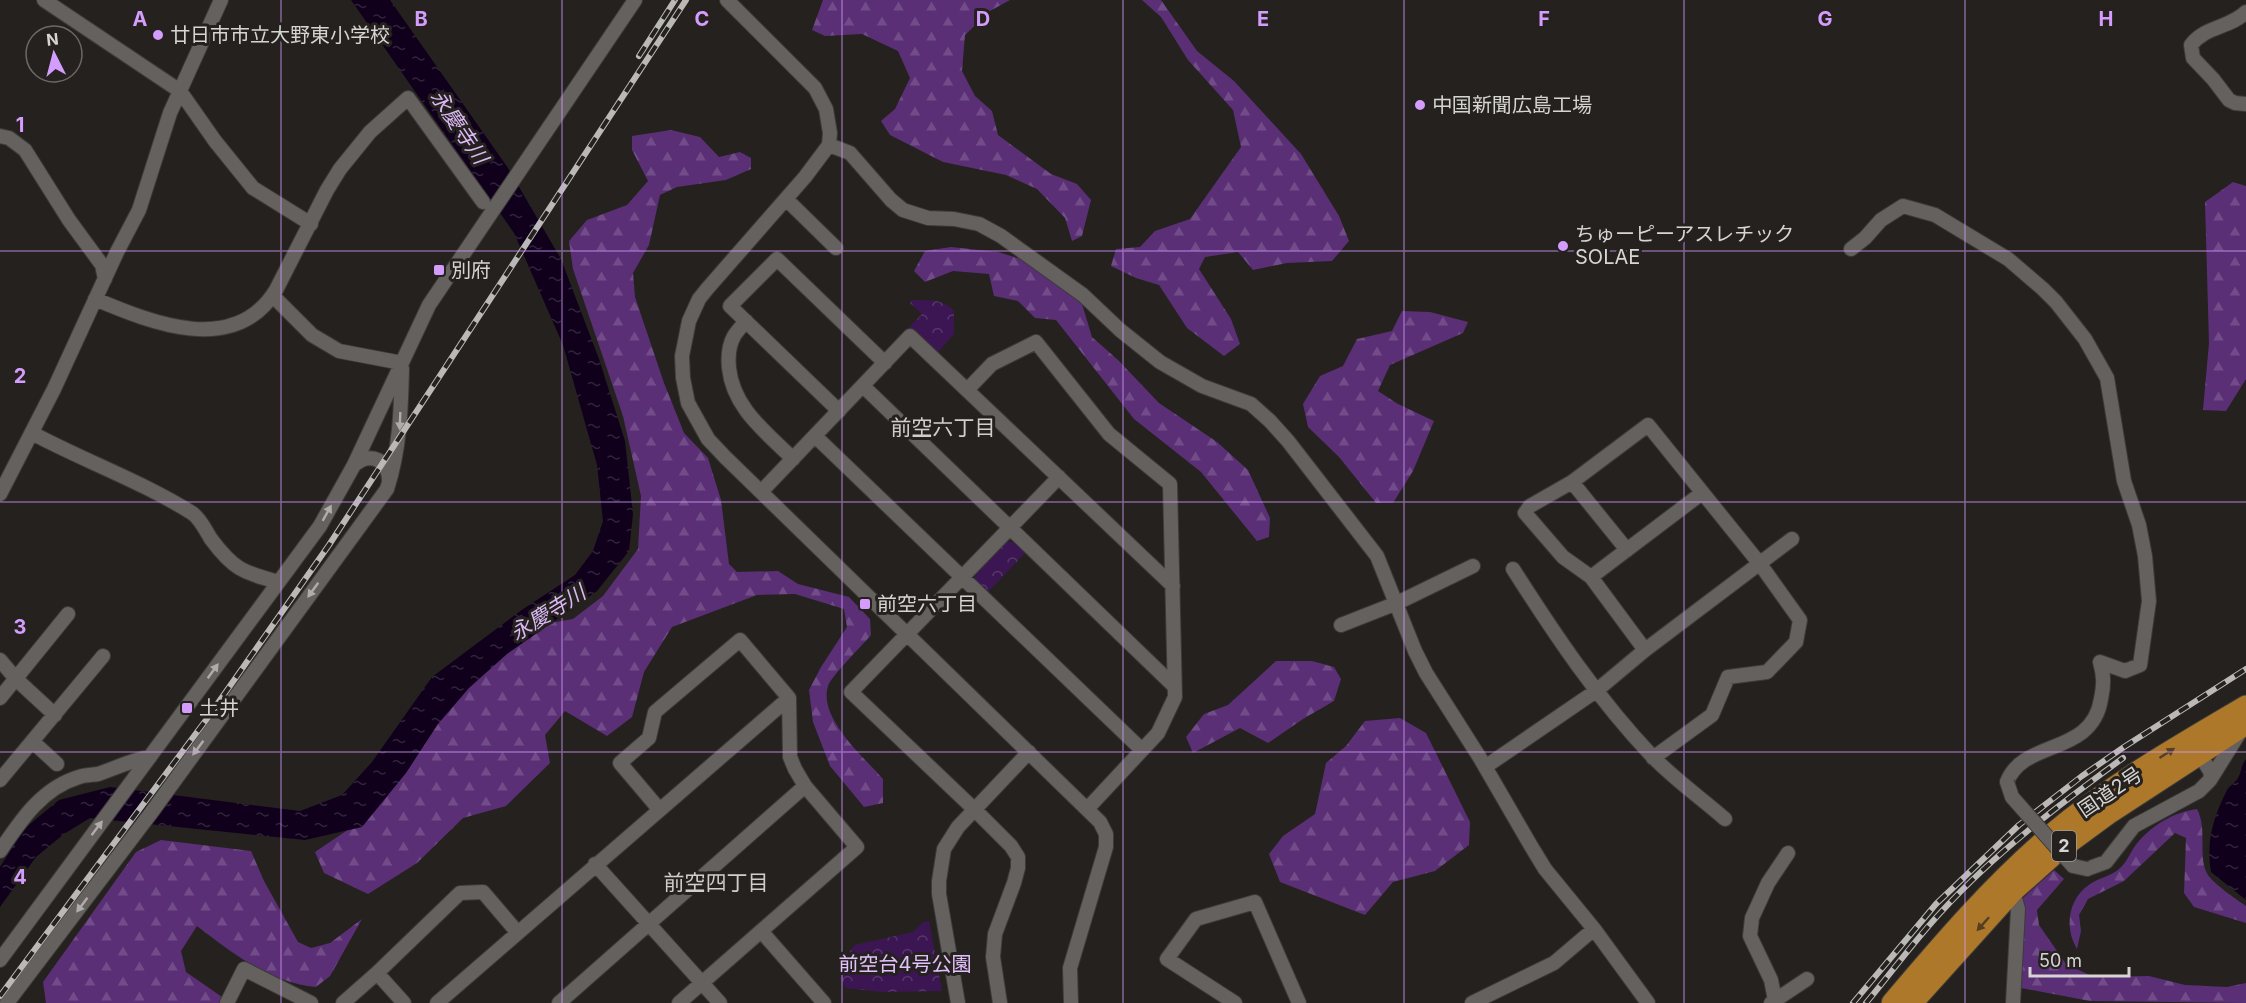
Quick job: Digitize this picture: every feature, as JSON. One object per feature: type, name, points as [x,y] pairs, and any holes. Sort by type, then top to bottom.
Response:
[{"type":"highway","name":"国道2号","points":[[1912,1003],[2013,891],[2059,850],[2246,706]]},
{"type":"highway","name":"国道2号","points":[[1892,1003],[1980,903],[2028,855],[2080,812],[2194,746],[2246,725]]},
{"type":"street","points":[[44,0],[180,91],[215,141],[253,188],[311,224]]},
{"type":"street","points":[[0,494],[32,433],[139,210],[153,161],[180,91],[221,0]]},
{"type":"street","points":[[0,960],[320,526],[354,465],[429,305],[635,0]]},
{"type":"street","points":[[727,0],[815,88],[826,109],[830,133],[829,146],[786,200],[699,299],[689,321],[683,344],[683,378],[693,416],[708,439],[761,492],[1100,822],[1106,834],[1106,848],[1071,962],[1069,982],[1071,1003]]},
{"type":"street","points":[[2246,12],[2233,21],[2204,32],[2191,45],[2191,52],[2198,65],[2213,78],[2229,100],[2246,104]]},
{"type":"street","points":[[95,299],[135,316],[185,329],[219,328],[253,315],[273,296],[327,190],[354,149],[408,98],[483,201]]},
{"type":"street","points":[[0,136],[9,138],[26,150],[69,220],[102,266],[105,279]]},
{"type":"street","points":[[829,146],[850,153],[891,200],[903,210],[928,218],[954,219],[979,224],[1001,236],[1083,295],[1120,330],[1160,362],[1202,386],[1251,404],[1288,441],[1377,556],[1426,673],[1545,869],[1594,929],[1648,1003]]},
{"type":"street","points":[[786,200],[836,248]]},
{"type":"street","points":[[1851,249],[1865,238],[1881,220],[1903,206],[1935,215],[2008,259],[2043,289],[2085,339],[2107,378],[2124,481],[2139,525],[2145,556],[2149,601],[2140,665],[2125,671],[2100,662],[2105,677],[2100,708],[2085,731],[2064,744],[2026,759],[2011,770],[2007,782],[2012,797],[2073,866],[2087,869],[2106,862],[2134,826],[2190,796],[2210,780],[2234,740],[2246,725]]},
{"type":"street","points":[[839,411],[730,306],[777,259],[885,363]]},
{"type":"street","points":[[273,296],[312,334],[339,351],[402,363]]},
{"type":"street","points":[[746,321],[734,336],[730,348],[729,361],[733,388],[746,411],[793,459]]},
{"type":"street","points":[[761,492],[910,336],[1173,586]]},
{"type":"street","points":[[967,390],[992,364],[1036,342],[1108,434],[1170,484],[1175,697],[1158,733],[1088,808]]},
{"type":"street","points":[[7,1003],[151,813],[387,489],[395,465],[399,439],[402,363]]},
{"type":"street","points":[[863,386],[1173,685]]},
{"type":"street","points":[[1645,650],[1591,577],[1563,557],[1525,513],[1530,506],[1572,482],[1648,425],[1760,564],[1800,620],[1796,642],[1767,672],[1728,676],[1712,715],[1653,758]]},
{"type":"street","points":[[32,433],[75,456],[112,469],[194,514],[232,564],[250,574],[278,582]]},
{"type":"street","points":[[815,436],[1142,750]]},
{"type":"street","points":[[354,465],[364,458],[379,460],[389,472],[390,480],[387,489]]},
{"type":"street","points":[[1000,1003],[993,947],[995,934],[1018,868],[1018,856],[975,810],[851,692],[1059,477]]},
{"type":"street","points":[[1572,482],[1627,550]]},
{"type":"street","points":[[1591,577],[1702,493]]},
{"type":"street","points":[[1485,767],[1596,691],[1645,650],[1792,539]]},
{"type":"street","points":[[1341,625],[1397,603],[1473,566]]},
{"type":"street","points":[[1513,569],[1549,626],[1596,691],[1653,758],[1725,819]]},
{"type":"street","points":[[0,698],[68,614]]},
{"type":"street","points":[[659,809],[620,763],[649,738],[655,712],[740,639],[789,698],[790,758],[805,786],[857,847],[679,1003]]},
{"type":"street","points":[[0,780],[103,656]]},
{"type":"street","points":[[0,660],[16,679],[55,715]]},
{"type":"street","points":[[436,1003],[789,698]]},
{"type":"street","points":[[33,742],[57,764]]},
{"type":"street","points":[[2194,746],[2211,772],[2210,780]]},
{"type":"street","points":[[958,1003],[939,894],[944,849],[958,827],[1029,752]]},
{"type":"street","points":[[0,851],[29,809],[47,793],[78,777],[98,774],[128,761],[150,757]]},
{"type":"street","points":[[559,1003],[805,786]]},
{"type":"street","points":[[1788,853],[1764,891],[1752,918],[1750,936],[1771,980],[1773,1001],[1807,979]]},
{"type":"street","points":[[595,864],[720,1003]]},
{"type":"street","points":[[2013,891],[2018,909],[2013,1003]]},
{"type":"street","points":[[343,1003],[460,893],[483,892],[518,933]]},
{"type":"street","points":[[1235,1003],[1167,959],[1196,919],[1255,902],[1299,1003]]},
{"type":"street","points":[[1472,1003],[1554,963],[1594,929]]},
{"type":"street","points":[[762,932],[824,1003]]},
{"type":"street","points":[[227,1003],[244,969],[311,1003]]},
{"type":"street","points":[[377,973],[404,1003]]},
{"type":"green space","points":[[823,0],[1010,0],[990,11],[965,35],[962,71],[975,96],[992,111],[998,135],[1051,174],[1077,184],[1091,200],[1082,236],[1072,241],[1065,218],[1037,189],[1006,175],[943,162],[890,135],[881,121],[895,109],[910,78],[898,51],[862,34],[825,36],[812,30]]},
{"type":"green space","points":[[1142,0],[1161,0],[1197,51],[1234,81],[1301,154],[1339,216],[1349,241],[1332,261],[1287,263],[1253,270],[1238,252],[1205,257],[1199,269],[1231,319],[1240,344],[1224,356],[1187,328],[1159,285],[1136,278],[1111,266],[1116,249],[1140,247],[1155,231],[1190,219],[1241,147],[1233,110],[1188,60],[1161,17]]},
{"type":"green space","points":[[671,130],[700,137],[719,157],[740,152],[751,158],[751,169],[726,180],[677,187],[660,195],[649,245],[633,273],[635,297],[664,383],[684,433],[708,458],[721,500],[729,564],[737,572],[778,571],[798,584],[849,597],[870,619],[871,635],[831,681],[827,698],[836,724],[883,779],[883,803],[864,807],[830,766],[813,722],[809,690],[847,627],[844,609],[795,594],[757,595],[672,627],[644,672],[632,717],[607,736],[565,711],[545,735],[550,763],[506,806],[463,818],[417,863],[368,894],[324,873],[315,852],[355,825],[510,630],[573,619],[603,596],[638,549],[641,496],[623,416],[573,269],[569,241],[587,220],[627,205],[648,181],[632,150],[632,136]]},
{"type":"green space","points":[[2233,182],[2246,186],[2246,379],[2226,411],[2203,410],[2209,343],[2205,202]]},
{"type":"green space","points":[[951,247],[998,252],[1024,260],[1082,304],[1092,337],[1118,360],[1159,403],[1217,442],[1248,470],[1270,518],[1269,537],[1257,541],[1201,472],[1134,419],[1056,320],[1035,318],[1018,301],[994,296],[989,274],[953,271],[925,282],[914,271],[925,251]]},
{"type":"green space","points":[[911,300],[939,302],[954,311],[954,334],[937,353],[909,327],[922,314],[910,303]]},
{"type":"green space","points":[[1402,311],[1430,312],[1468,322],[1463,333],[1390,365],[1378,391],[1398,404],[1434,421],[1413,471],[1393,503],[1376,503],[1339,457],[1308,427],[1303,404],[1320,376],[1343,366],[1357,339],[1392,331]]},
{"type":"green space","points":[[1006,542],[1016,542],[1026,552],[986,594],[975,584],[975,574]]},
{"type":"green space","points":[[1276,661],[1312,661],[1334,667],[1341,679],[1334,701],[1268,743],[1240,728],[1193,753],[1186,737],[1204,714],[1228,705]]},
{"type":"green space","points":[[1400,718],[1426,733],[1470,822],[1469,845],[1435,871],[1393,882],[1365,915],[1280,882],[1269,854],[1283,836],[1315,814],[1326,763],[1346,746],[1365,721]]},
{"type":"green space","points":[[2197,809],[2202,825],[2203,860],[2208,875],[2246,906],[2246,923],[2194,907],[2184,893],[2186,838],[2175,833],[2124,881],[2088,899],[2079,915],[2081,931],[2077,949],[2070,932],[2070,914],[2077,897],[2083,890],[2121,867],[2135,846],[2154,827],[2179,813]]},
{"type":"green space","points":[[161,840],[251,851],[264,881],[298,942],[311,948],[330,943],[362,919],[330,976],[316,987],[283,980],[252,965],[197,926],[181,951],[186,972],[222,997],[220,1003],[46,1003],[43,982],[136,852]]},
{"type":"green space","points":[[2054,870],[2064,879],[2037,910],[2039,925],[2066,964],[2094,977],[2149,976],[2185,985],[2227,987],[2246,983],[2246,1003],[2090,1001],[2021,988],[2023,898]]},
{"type":"green space","name":"前空台4号公園","points":[[929,921],[942,991],[882,992],[846,988],[840,978],[856,962],[849,952],[855,945],[913,932],[923,922]]},
{"type":"water","name":"永慶寺川","points":[[351,0],[390,0],[508,168],[561,259],[599,359],[625,441],[633,514],[629,551],[597,591],[507,654],[469,688],[438,724],[406,773],[362,827],[305,840],[90,818],[64,834],[36,857],[0,907],[0,867],[24,829],[59,800],[110,787],[300,811],[342,795],[372,762],[432,677],[523,609],[575,575],[593,551],[603,521],[597,465],[563,345],[514,233]]},
{"type":"water","points":[[2246,759],[2246,900],[2211,872],[2209,850],[2218,810],[2227,790],[2238,778]]},
{"type":"railway","points":[[639,56],[675,0]]},
{"type":"railway","points":[[0,996],[206,720],[329,545],[686,0]]},
{"type":"railway","points":[[1853,1003],[1936,904],[2019,825],[2124,747],[2246,669]]},
{"type":"railway","points":[[1866,1003],[1932,922],[1984,869],[2052,811],[2123,758]]},
{"type":"place","name":"廿日市市立大野東小学校","points":[[158,35]]},
{"type":"place","name":"中国新聞広島工場","points":[[1420,105]]},
{"type":"place","name":"ちゅーピーアスレチック SOLAE","points":[[1563,246]]},
{"type":"place","name":"別府","points":[[439,270]]},
{"type":"place","name":"前空六丁目","points":[[865,604]]},
{"type":"place","name":"土井","points":[[187,708]]},
{"type":"district","name":"前空六丁目","points":[[943,428]]},
{"type":"district","name":"前空四丁目","points":[[716,883]]}]
